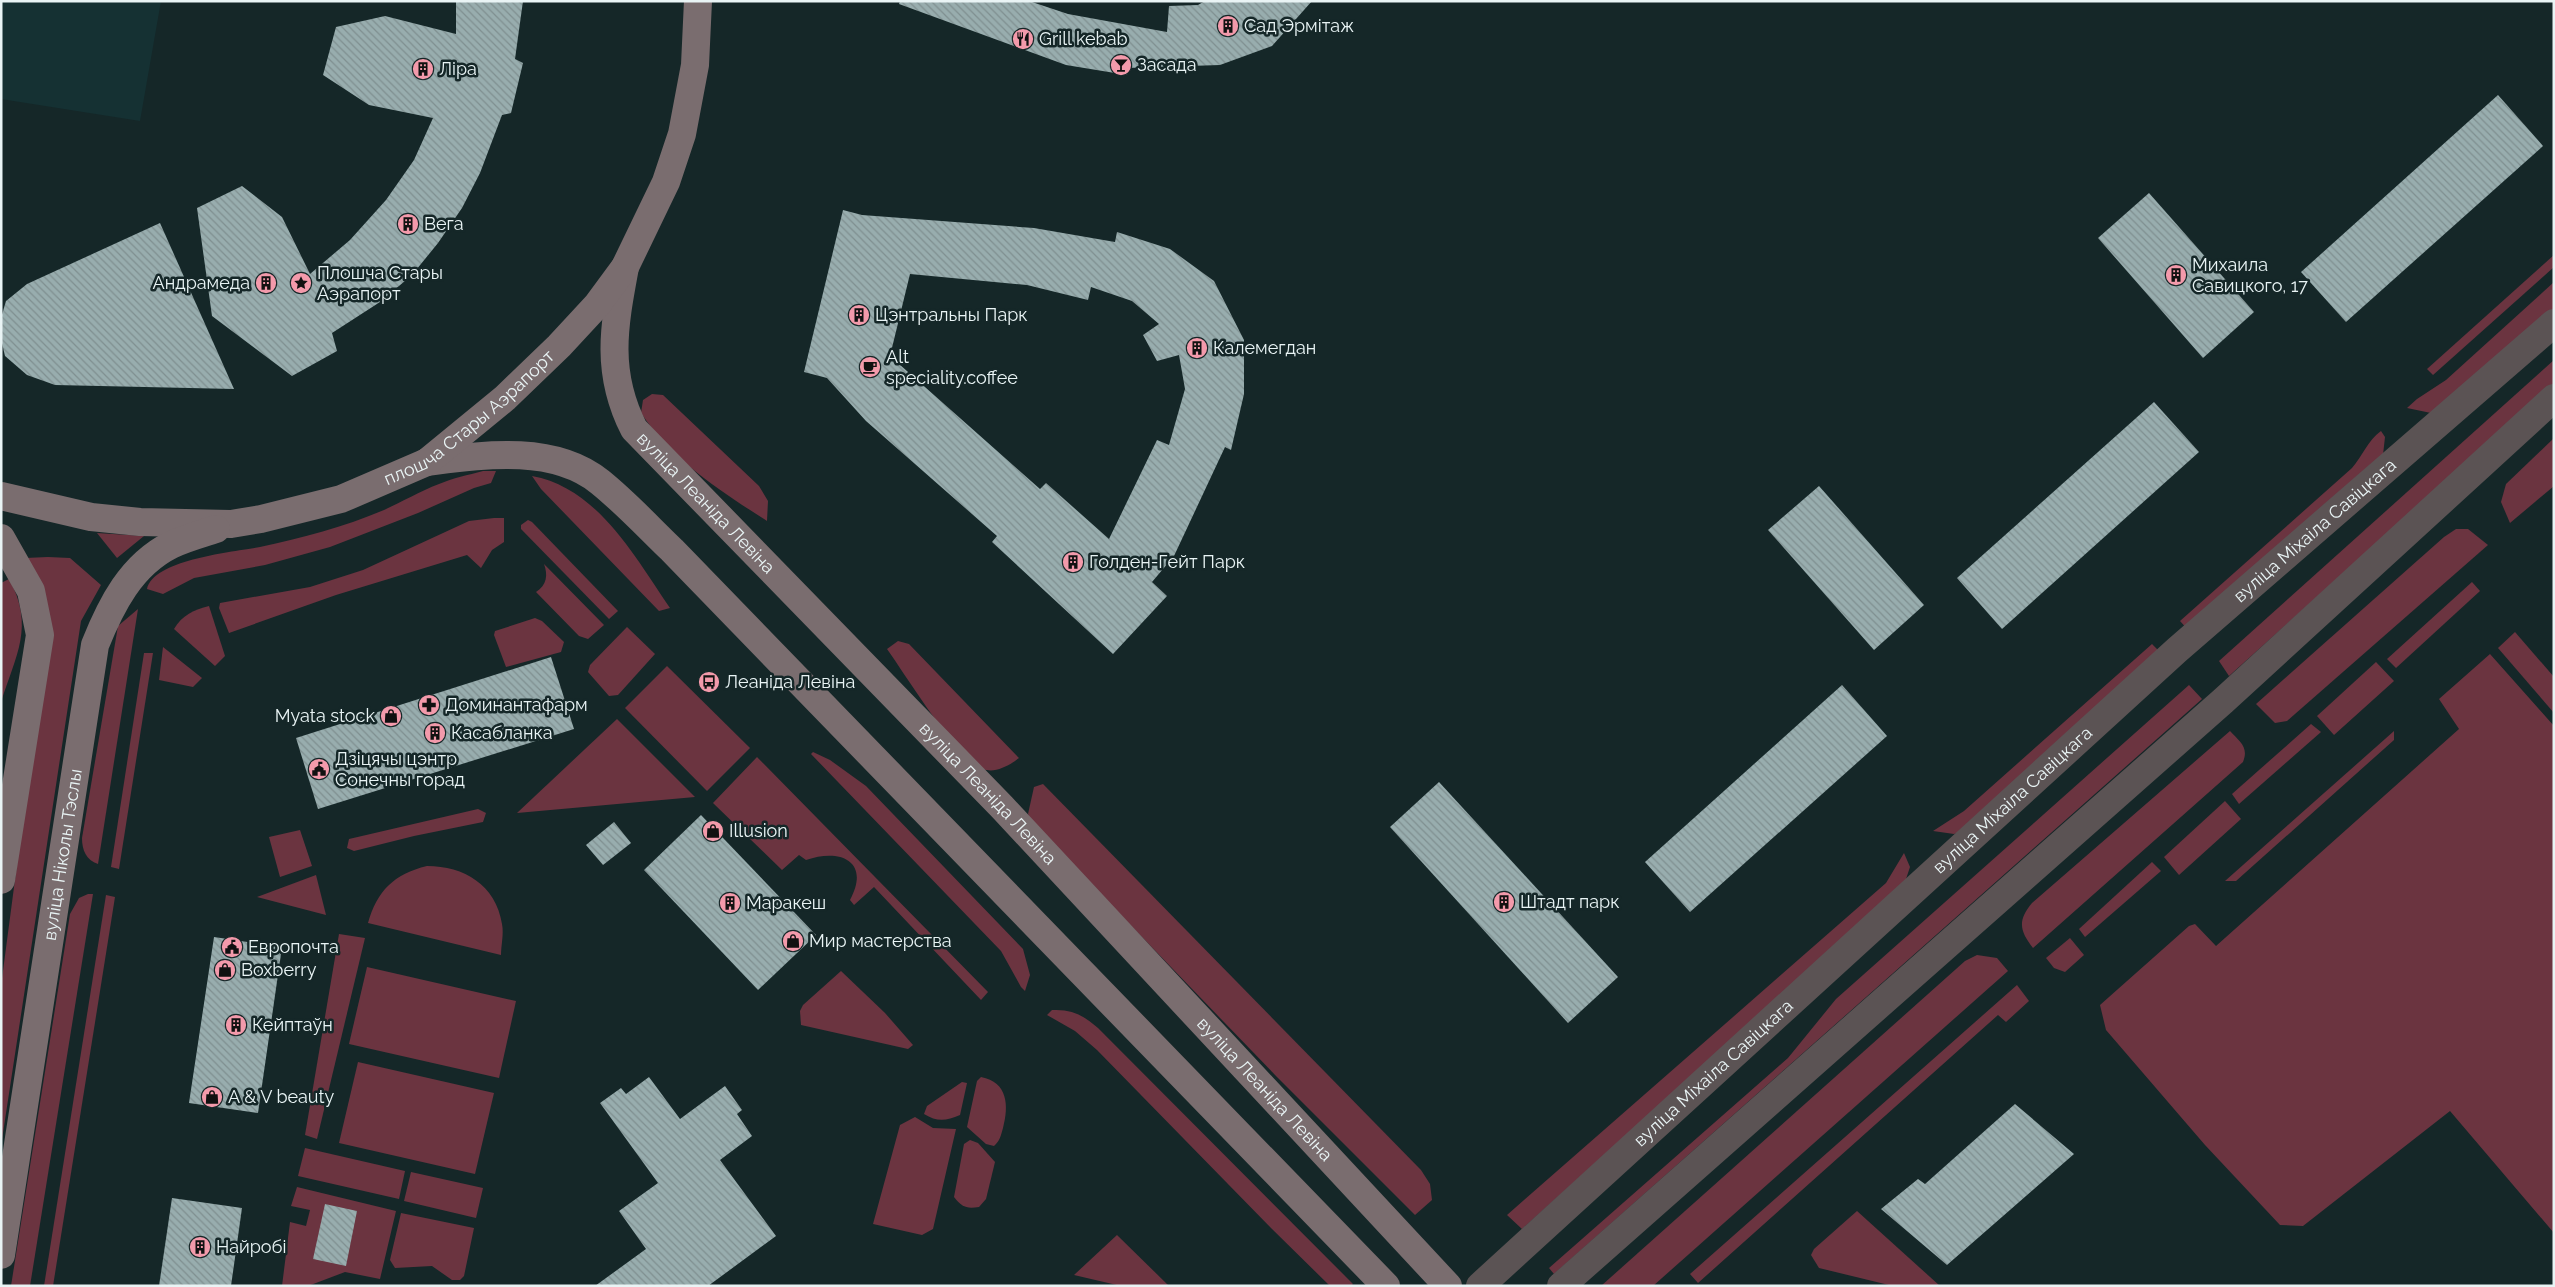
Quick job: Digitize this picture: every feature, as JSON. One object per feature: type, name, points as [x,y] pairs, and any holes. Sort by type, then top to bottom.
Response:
[{"type":"main road","name":"плошча Стары Аэрапорт","points":[[1,496],[91,516],[140,522],[231,524],[261,519],[341,499],[427,462],[491,410],[559,346],[597,305],[625,267],[666,182],[682,134],[695,65],[698,1]]},
{"type":"main road","name":"вуліца Леаніда Левіна","points":[[625,267],[614,326],[614,360],[616,383],[621,400],[634,429],[1002,807],[1448,1286]]},
{"type":"main road","points":[[427,462],[472,456],[513,455],[562,463],[600,481],[679,557],[1386,1286]]},
{"type":"main road","name":"вуліца Ніколы Тэслы","points":[[1,1255],[95,644],[107,615],[123,586],[144,565],[171,545],[231,524]]},
{"type":"main road","points":[[1,538],[31,591],[40,635],[1,880]]},
{"type":"street","name":"вуліца Міхаіла Савіцкага","points":[[1480,1286],[2177,650],[2554,323]]},
{"type":"street","points":[[1560,1286],[2223,701],[2554,398]]},
{"type":"shaded area","points":[[1,1],[161,1],[140,121],[1,99]]},
{"type":"shaded area","points":[[2554,255],[2554,267],[2433,375],[2427,369]]},
{"type":"shaded area","points":[[2554,282],[2554,310],[2431,413],[2407,408],[2446,380]]},
{"type":"shaded area","points":[[2554,360],[2554,384],[2229,676],[2219,661]]},
{"type":"shaded area","points":[[652,394],[663,395],[759,486],[768,501],[767,521],[714,486],[667,446],[641,413],[643,400]]},
{"type":"shaded area","points":[[2381,431],[2385,437],[2383,455],[2190,632],[2180,621],[2352,468],[2372,439]]},
{"type":"shaded area","points":[[2554,438],[2554,486],[2510,523],[2501,502],[2506,484]]},
{"type":"shaded area","points":[[483,471],[496,471],[491,483],[474,488],[418,513],[330,547],[265,565],[194,578],[163,594],[147,589],[153,579],[164,570],[179,564],[215,555],[276,544],[338,527],[384,510],[444,482]]},
{"type":"shaded area","points":[[532,476],[555,483],[576,495],[613,527],[670,608],[659,611],[541,489]]},
{"type":"shaded area","points":[[504,518],[504,542],[492,550],[481,568],[467,555],[336,595],[229,633],[219,608],[220,603],[310,587],[363,570],[469,521]]},
{"type":"shaded area","points":[[528,520],[618,611],[609,619],[521,529],[521,525]]},
{"type":"shaded area","points":[[2456,529],[2468,529],[2488,545],[2287,721],[2275,723],[2256,704],[2444,537]]},
{"type":"shaded area","points":[[97,533],[144,536],[117,558]]},
{"type":"shaded area","points":[[25,558],[70,558],[101,585],[81,621],[1,1146],[1,986],[48,629]]},
{"type":"shaded area","points":[[544,564],[604,625],[588,639],[579,636],[536,592],[546,580]]},
{"type":"shaded area","points":[[9,579],[17,596],[22,626],[17,655],[1,702],[1,583]]},
{"type":"shaded area","points":[[2472,582],[2480,591],[2396,668],[2387,659]]},
{"type":"shaded area","points":[[209,606],[225,656],[215,666],[174,629],[189,614]]},
{"type":"shaded area","points":[[138,609],[98,864],[90,860],[85,854],[82,838],[118,626]]},
{"type":"shaded area","points":[[535,618],[542,621],[564,642],[561,652],[506,667],[494,635],[495,631]]},
{"type":"shaded area","points":[[627,627],[655,654],[618,695],[609,696],[588,672],[590,665]]},
{"type":"shaded area","points":[[2515,632],[2554,677],[2554,713],[2498,648]]},
{"type":"shaded area","points":[[898,641],[909,644],[1019,758],[997,770],[988,770],[983,769],[959,749],[887,649]]},
{"type":"shaded area","points":[[2152,644],[2162,654],[1966,830],[1954,834],[1933,831],[1964,811]]},
{"type":"shaded area","points":[[163,647],[202,678],[193,687],[159,680]]},
{"type":"shaded area","points":[[144,653],[153,653],[119,869],[111,867]]},
{"type":"shaded area","points":[[2490,654],[2554,726],[2554,1233],[2450,1111],[2303,1226],[2280,1225],[2205,1145],[2106,1030],[2100,1005],[2189,926],[2195,924],[2216,946],[2459,729],[2439,699]]},
{"type":"shaded area","points":[[2376,662],[2394,681],[2334,735],[2317,716]]},
{"type":"shaded area","points":[[667,666],[750,748],[707,791],[625,708]]},
{"type":"shaded area","points":[[2189,685],[2202,699],[1554,1274],[1549,1268],[1788,1058],[1836,999]]},
{"type":"shaded area","points":[[617,719],[695,797],[517,813]]},
{"type":"shaded area","points":[[2311,724],[2321,732],[2239,804],[2232,794]]},
{"type":"shaded area","points":[[2230,731],[2244,748],[2245,757],[2243,762],[2033,948],[2025,936],[2022,926],[2024,915],[2032,903]]},
{"type":"shaded area","points":[[2394,731],[2394,740],[2236,881],[2225,881]]},
{"type":"shaded area","points":[[813,752],[830,760],[866,786],[1023,949],[1030,975],[1025,991],[1001,951],[811,754]]},
{"type":"shaded area","points":[[757,757],[988,992],[981,1000],[874,887],[854,905],[850,900],[856,887],[857,876],[854,867],[849,861],[840,857],[830,856],[806,860],[799,855],[782,870],[713,803]]},
{"type":"shaded area","points":[[1043,784],[1421,1170],[1430,1184],[1432,1200],[1415,1215],[1276,1076],[1034,825],[1028,814],[1034,787]]},
{"type":"shaded area","points":[[2225,801],[2241,819],[2179,875],[2164,857]]},
{"type":"shaded area","points":[[478,809],[486,813],[483,822],[354,851],[347,848],[349,839]]},
{"type":"shaded area","points":[[300,830],[312,866],[280,877],[269,837]]},
{"type":"shaded area","points":[[1904,853],[1910,867],[1904,885],[1522,1229],[1507,1215],[1886,883]]},
{"type":"shaded area","points":[[2152,862],[2161,871],[2085,937],[2079,929]]},
{"type":"shaded area","points":[[427,866],[441,867],[465,874],[476,880],[493,898],[499,910],[502,924],[501,955],[368,923],[376,902],[388,886],[405,874]]},
{"type":"shaded area","points":[[316,875],[326,915],[257,897]]},
{"type":"shaded area","points":[[93,894],[30,1286],[11,1286],[70,914],[79,898]]},
{"type":"shaded area","points":[[106,895],[115,897],[53,1286],[44,1286]]},
{"type":"shaded area","points":[[339,934],[365,938],[317,1139],[305,1135]]},
{"type":"shaded area","points":[[2070,938],[2084,955],[2065,972],[2054,968],[2046,958]]},
{"type":"shaded area","points":[[1977,955],[1997,958],[2008,971],[1653,1286],[1601,1286],[1965,961]]},
{"type":"shaded area","points":[[367,967],[516,1001],[499,1078],[349,1044]]},
{"type":"shaded area","points":[[841,971],[885,1013],[913,1045],[908,1049],[801,1025],[800,1011],[803,1005]]},
{"type":"shaded area","points":[[2017,985],[2029,1001],[2006,1022],[1998,1015],[1698,1283],[1690,1274]]},
{"type":"shaded area","points":[[1052,1010],[1077,1014],[1098,1028],[1353,1284],[1351,1286],[1330,1286],[1097,1050],[1075,1031],[1047,1015]]},
{"type":"shaded area","points":[[358,1062],[494,1093],[475,1174],[339,1143]]},
{"type":"shaded area","points":[[981,1077],[997,1084],[1006,1104],[1002,1131],[999,1140],[994,1146],[986,1144],[967,1127],[977,1081]]},
{"type":"shaded area","points":[[962,1082],[967,1083],[960,1115],[942,1120],[924,1114],[927,1106]]},
{"type":"shaded area","points":[[915,1117],[933,1128],[956,1129],[933,1229],[922,1235],[873,1224],[900,1125]]},
{"type":"shaded area","points":[[970,1140],[978,1143],[995,1162],[986,1199],[979,1207],[975,1208],[959,1203],[954,1197],[964,1144]]},
{"type":"shaded area","points":[[305,1148],[405,1171],[399,1199],[298,1176]]},
{"type":"shaded area","points":[[411,1172],[483,1188],[476,1218],[404,1201]]},
{"type":"shaded area","points":[[297,1187],[396,1211],[380,1279],[345,1272],[308,1286],[282,1286],[290,1222],[306,1226],[310,1210],[291,1206]]},
{"type":"shaded area","points":[[1857,1211],[1940,1286],[1893,1286],[1819,1268],[1811,1255],[1814,1249]]},
{"type":"shaded area","points":[[401,1213],[474,1228],[464,1276],[460,1280],[452,1280],[432,1266],[395,1268],[390,1260]]},
{"type":"shaded area","points":[[1117,1235],[1169,1286],[1121,1286],[1074,1275]]},
{"type":"building","points":[[456,1],[523,1],[515,59],[523,63],[511,113],[502,115],[480,173],[462,208],[438,243],[412,275],[380,302],[332,333],[337,351],[292,376],[212,316],[197,208],[242,186],[282,217],[310,274],[350,240],[386,200],[414,160],[433,118],[369,105],[323,75],[336,27],[385,16],[456,34]]},
{"type":"building","points":[[900,1],[1029,1],[1068,14],[1167,32],[1169,6],[1198,5],[1205,1],[1312,1],[1272,46],[1220,65],[1128,68],[1127,75],[1066,65],[899,4]]},
{"type":"building","points":[[2498,95],[2543,146],[2346,322],[2301,272]]},
{"type":"building","name":"Михаила Савицкого, 17","points":[[2149,193],[2254,312],[2203,358],[2098,238]]},
{"type":"building","points":[[843,210],[862,215],[1034,228],[1115,242],[1117,232],[1170,249],[1214,281],[1244,340],[1244,394],[1231,450],[1225,447],[1174,556],[1152,582],[1167,596],[1113,654],[992,542],[997,536],[866,421],[827,378],[804,372]],"holes":[[[910,274],[1027,285],[1088,300],[1091,287],[1132,301],[1159,324],[1143,335],[1157,361],[1179,355],[1185,389],[1169,445],[1157,440],[1109,539],[1046,483],[1040,489],[890,356]]]},
{"type":"building","points":[[160,223],[234,389],[55,385],[27,375],[5,356],[1,339],[1,318],[6,301],[27,284]]},
{"type":"building","points":[[2154,402],[2199,452],[2002,629],[1957,578]]},
{"type":"building","points":[[1819,486],[1924,605],[1874,650],[1768,530]]},
{"type":"building","name":"Касабланка","points":[[551,657],[574,729],[318,809],[296,738]]},
{"type":"building","points":[[1842,685],[1887,736],[1690,912],[1645,862]]},
{"type":"building","name":"Штадт парк","points":[[1439,782],[1618,977],[1568,1023],[1390,827]]},
{"type":"building","name":"Маракеш","points":[[701,815],[816,935],[758,990],[644,870]]},
{"type":"building","points":[[614,822],[631,843],[603,865],[586,845]]},
{"type":"building","name":"Кейптаўн","points":[[214,937],[282,947],[258,1113],[189,1103]]},
{"type":"building","points":[[649,1077],[680,1119],[725,1086],[742,1110],[737,1114],[752,1136],[720,1160],[776,1236],[708,1286],[595,1286],[646,1249],[619,1211],[658,1183],[600,1103],[621,1088],[626,1094]]},
{"type":"building","points":[[2015,1104],[2074,1154],[1947,1265],[1881,1209],[1918,1179],[1925,1184]]},
{"type":"building","name":"Найробі","points":[[172,1198],[242,1208],[231,1286],[159,1286]]},
{"type":"building","points":[[325,1204],[357,1211],[346,1266],[313,1259]]},
{"type":"place","name":"Сад Эрмітаж","points":[[1228,26]]},
{"type":"place","name":"Grill kebab","points":[[1023,39]]},
{"type":"place","name":"Засада","points":[[1121,65]]},
{"type":"place","name":"Ліра","points":[[423,69]]},
{"type":"place","name":"Вега","points":[[408,224]]},
{"type":"place","name":"Михаила Савицкого, 17","points":[[2176,275]]},
{"type":"place","name":"Андрамеда","points":[[266,283]]},
{"type":"place","name":"Плошча Стары Аэрапорт","points":[[301,283]]},
{"type":"place","name":"Цэнтральны Парк","points":[[859,315]]},
{"type":"place","name":"Калемегдан","points":[[1197,348]]},
{"type":"place","name":"Alt speciality.coffee","points":[[870,367]]},
{"type":"place","name":"Голден-Гейт Парк","points":[[1073,562]]},
{"type":"place","name":"Леаніда Левіна","points":[[709,682]]},
{"type":"place","name":"Доминантафарм","points":[[429,705]]},
{"type":"place","name":"Myata stock","points":[[391,716]]},
{"type":"place","name":"Касабланка","points":[[435,733]]},
{"type":"place","name":"Дзіцячы цэнтр Сонечны горад","points":[[319,769]]},
{"type":"place","name":"Illusion","points":[[713,831]]},
{"type":"place","name":"Штадт парк","points":[[1504,902]]},
{"type":"place","name":"Маракеш","points":[[730,903]]},
{"type":"place","name":"Мир мастерства","points":[[793,941]]},
{"type":"place","name":"Европочта","points":[[232,947]]},
{"type":"place","name":"Boxberry","points":[[225,970]]},
{"type":"place","name":"Кейптаўн","points":[[236,1025]]},
{"type":"place","name":"A & V beauty","points":[[212,1097]]},
{"type":"place","name":"Найробі","points":[[200,1247]]}]
